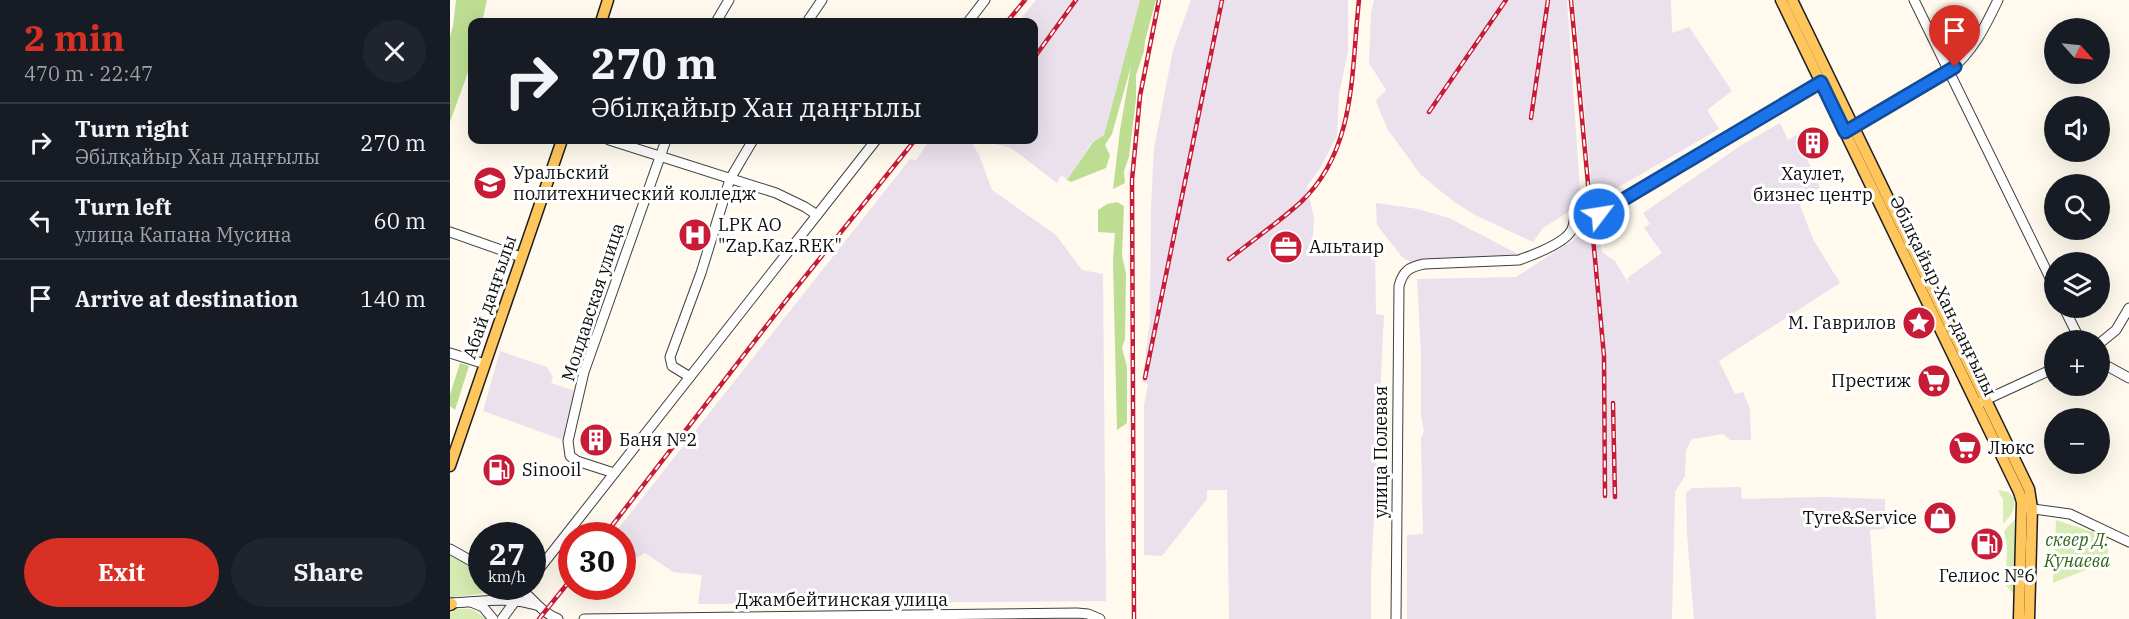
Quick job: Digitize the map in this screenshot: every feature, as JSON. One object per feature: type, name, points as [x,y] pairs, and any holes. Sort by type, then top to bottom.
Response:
[{"type":"main road","points":[[602,18],[608,0]]},
{"type":"main road","name":"Әбілқайыр Хан даңғылы","points":[[1781,0],[1826,80]]},
{"type":"main road","name":"Әбілқайыр Хан даңғылы","points":[[1792,0],[1849,129],[1982,402],[2029,489],[2019,619]]},
{"type":"main road","name":"Абай даңғылы","points":[[450,466],[561,144]]},
{"type":"main road","name":"Әбілқайыр Хан даңғылы","points":[[2027,508],[2029,619]]},
{"type":"street","points":[[718,18],[729,0]]},
{"type":"street","points":[[810,18],[822,0]]},
{"type":"street","points":[[971,18],[985,0]]},
{"type":"street","points":[[1914,0],[2044,265]]},
{"type":"street","points":[[1849,129],[1949,71],[1968,55],[1998,0]]},
{"type":"street","points":[[1599,214],[1826,80]]},
{"type":"street","points":[[622,144],[776,193],[817,215]]},
{"type":"street","name":"Молдавская улица","points":[[614,473],[570,456],[568,441],[584,372],[664,144]]},
{"type":"street","points":[[690,377],[672,366],[670,357],[701,273],[730,179],[751,144]]},
{"type":"street","points":[[546,560],[873,144]]},
{"type":"street","name":"улица Полевая","points":[[1396,619],[1399,286],[1406,270],[1412,266],[1519,260],[1538,253],[1566,237],[1574,223],[1575,211]]},
{"type":"street","points":[[450,232],[521,257]]},
{"type":"street","points":[[2110,335],[2116,330],[2129,308]]},
{"type":"street","points":[[450,353],[485,364]]},
{"type":"street","points":[[2110,368],[2129,378]]},
{"type":"street","points":[[1982,402],[2044,373]]},
{"type":"street","points":[[2027,508],[2070,514],[2129,542]]},
{"type":"street","points":[[450,549],[468,559]]},
{"type":"street","points":[[451,604],[492,600]]},
{"type":"street","points":[[502,619],[515,600]]},
{"type":"street","points":[[519,600],[536,605]]},
{"type":"street","points":[[532,600],[554,618]]},
{"type":"street","points":[[469,601],[483,607],[493,619]]},
{"type":"street","name":"Джамбейтинская улица","points":[[584,619],[962,617],[1077,613],[1088,614],[1100,619]]},
{"type":"shaded area","points":[[1036,0],[1140,0],[1104,135],[1092,142],[1067,180],[1061,175],[1057,183],[1011,148],[996,144],[1038,144],[1038,18],[1021,18]]},
{"type":"shaded area","points":[[1191,0],[1348,0],[1348,51],[1339,94],[1337,136],[1319,170],[1307,186],[1314,218],[1312,249],[1375,248],[1376,314],[1384,315],[1371,576],[1371,619],[1229,619],[1227,490],[1207,490],[1207,499],[1162,556],[1144,555],[1144,405],[1148,384],[1142,382],[1150,321],[1154,148],[1173,50]]},
{"type":"shaded area","points":[[1374,0],[1567,0],[1581,204],[1543,228],[1533,242],[1475,215],[1454,202],[1421,175],[1388,130],[1376,100],[1386,90],[1369,63],[1371,13]]},
{"type":"shaded area","points":[[1574,0],[1671,0],[1672,33],[1689,27],[1732,91],[1707,110],[1719,129],[1593,202]]},
{"type":"shaded area","points":[[1780,123],[1788,140],[1796,135],[1819,185],[1820,188],[1798,200],[1813,239],[1840,283],[1719,361],[1735,394],[1743,392],[1750,409],[1751,440],[1730,440],[1723,434],[1692,439],[1686,450],[1685,476],[1675,492],[1672,619],[1407,619],[1407,535],[1423,534],[1421,438],[1424,431],[1421,416],[1421,354],[1417,279],[1516,277],[1587,231],[1598,233],[1602,252],[1615,261],[1630,286],[1627,278],[1662,253],[1644,228],[1650,224],[1643,213],[1740,146]]},
{"type":"shaded area","points":[[927,144],[972,144],[992,190],[1056,235],[1082,270],[1103,274],[1106,601],[698,604],[702,575],[673,572],[645,553],[636,558],[636,522],[623,522],[910,159],[916,160]]},
{"type":"shaded area","points":[[1376,203],[1418,209],[1449,218],[1520,255],[1408,261],[1402,257],[1377,225]]},
{"type":"shaded area","points":[[500,351],[547,367],[553,377],[551,383],[578,392],[563,440],[483,411]]},
{"type":"shaded area","points":[[1741,487],[1742,499],[1824,497],[1885,499],[1885,529],[1870,530],[1876,619],[1694,619],[1686,493],[1692,488]]},
{"type":"green space","points":[[456,0],[487,0],[483,18],[468,18],[468,72],[450,122],[450,37]]},
{"type":"green space","points":[[1140,0],[1156,0],[1136,75],[1136,99],[1129,157],[1124,171],[1125,183],[1113,189],[1131,66],[1112,134],[1105,145],[1110,155],[1106,168],[1071,182],[1067,180],[1093,142],[1104,135]]},
{"type":"green space","points":[[1117,202],[1124,206],[1122,255],[1126,274],[1125,339],[1122,348],[1127,367],[1127,423],[1117,430],[1113,261],[1115,233],[1098,232],[1098,210],[1107,204]]},
{"type":"green space","points":[[460,363],[469,366],[455,410],[450,406],[450,395]]},
{"type":"green space","points":[[1998,490],[2008,492],[2014,498],[2012,512],[2003,524],[2003,500]]},
{"type":"green space","points":[[2016,518],[2014,595],[2006,585],[2007,545],[2004,531]]},
{"type":"green space","name":"сквер Д. Кунаева","points":[[2056,520],[2108,537],[2108,561],[2053,583]]},
{"type":"green space","points":[[450,555],[468,565],[468,595],[450,598]]},
{"type":"green space","points":[[456,609],[471,609],[487,619],[450,619],[450,613]]},
{"type":"railway","points":[[1010,18],[1025,0]]},
{"type":"railway","points":[[1038,52],[1076,0]]},
{"type":"railway","points":[[1134,619],[1132,180],[1140,96],[1159,0]]},
{"type":"railway","points":[[1145,378],[1222,0]]},
{"type":"railway","points":[[1229,259],[1301,202],[1319,181],[1333,158],[1348,107],[1359,0]]},
{"type":"railway","points":[[1429,112],[1506,0]]},
{"type":"railway","points":[[1531,118],[1548,0]]},
{"type":"railway","points":[[1571,0],[1604,356],[1605,496]]},
{"type":"railway","points":[[615,522],[788,298],[912,144]]},
{"type":"railway","points":[[1613,403],[1615,497]]},
{"type":"railway","points":[[539,619],[558,595]]},
{"type":"place","name":"Хаулет, бизнес центр","points":[[1813,143]]},
{"type":"place","name":"Уральский политехнический колледж","points":[[490,183]]},
{"type":"place","name":"LPK AO \"Zap.Kaz.REK\"","points":[[695,235]]},
{"type":"place","name":"Альтаир","points":[[1286,247]]},
{"type":"place","name":"М. Гаврилов","points":[[1919,323]]},
{"type":"place","name":"Престиж","points":[[1934,381]]},
{"type":"place","name":"Баня №2","points":[[596,440]]},
{"type":"place","name":"Люкс","points":[[1965,448]]},
{"type":"place","name":"Sinooil","points":[[499,470]]},
{"type":"place","name":"Tyre&Service","points":[[1940,518]]},
{"type":"place","name":"Гелиос №6","points":[[1987,544]]},
{"type":"route","points":[[1599,214],[1821,82],[1845,132],[1955,67]]}]
